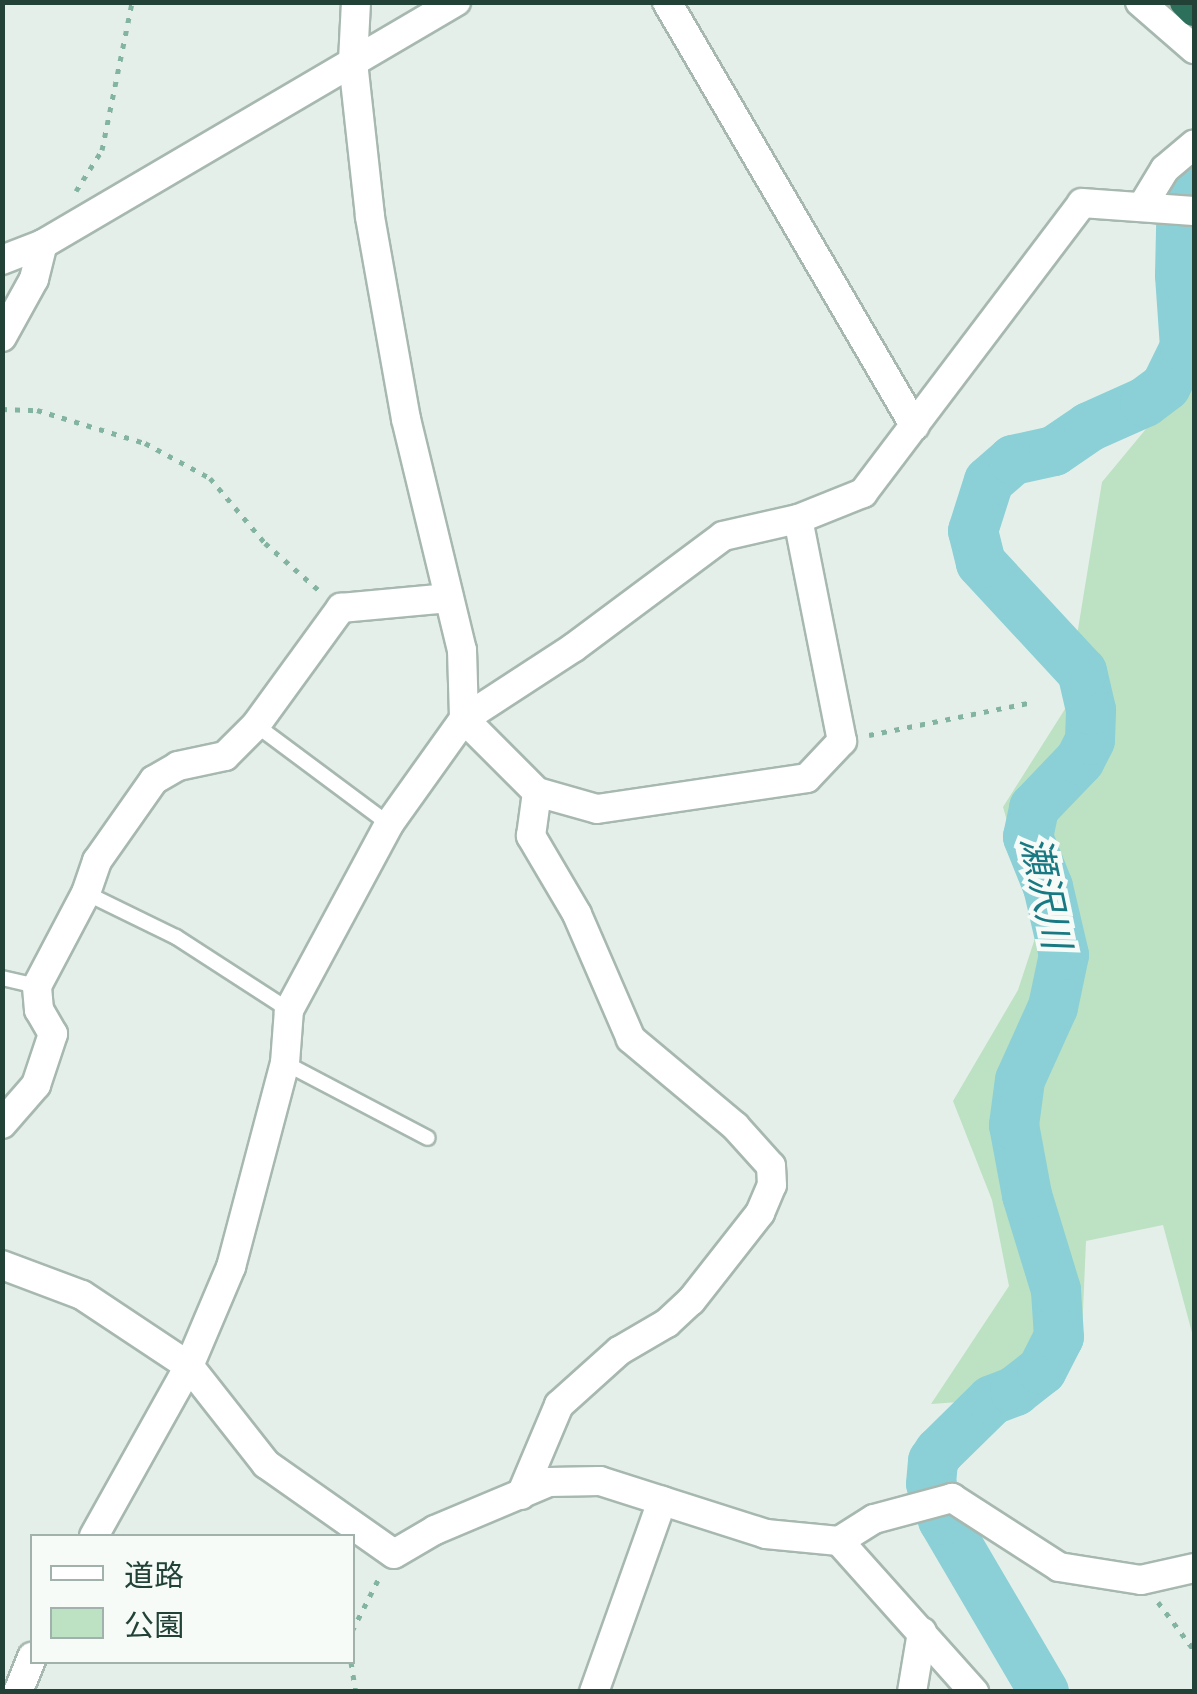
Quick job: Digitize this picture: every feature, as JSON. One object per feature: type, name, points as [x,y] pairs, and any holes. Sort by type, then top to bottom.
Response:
[{"type":"highway","points":[[1185,2],[1194,11]]},
{"type":"street","points":[[356,2],[353,62],[376,253],[406,419],[462,650],[464,720],[537,792],[597,808],[808,778],[842,742],[798,519]]},
{"type":"street","points":[[2,260],[43,244],[456,2]]},
{"type":"street","points":[[667,2],[914,426]]},
{"type":"street","points":[[1140,2],[1194,49]]},
{"type":"street","points":[[1150,205],[1165,170],[1194,145]]},
{"type":"street","points":[[95,1534],[189,1366],[231,1267],[285,1063],[288,1010],[389,824],[464,720],[573,648],[723,536],[798,519],[864,493],[1082,203],[1194,211]]},
{"type":"street","points":[[2,337],[34,278],[43,244]]},
{"type":"street","points":[[2,1124],[36,1085],[53,1034],[39,1010],[37,986],[86,892],[97,862],[154,780],[178,766],[225,756],[256,725],[340,608],[450,598]]},
{"type":"street","points":[[521,1495],[559,1404],[596,1369],[667,1323],[692,1301],[760,1214],[772,1185],[771,1166],[736,1126],[632,1039],[576,914],[531,836],[537,792]]},
{"type":"street","points":[[2,1265],[82,1295],[189,1366],[266,1464],[394,1554],[434,1530],[549,1482],[600,1481],[766,1534],[838,1541],[874,1519],[952,1498],[1059,1566],[1141,1580],[1194,1568]]},
{"type":"street","points":[[594,1692],[662,1501]]},
{"type":"street","points":[[838,1541],[974,1692]]},
{"type":"street","points":[[912,1692],[922,1632]]},
{"type":"street","points":[[18,1692],[30,1661]]},
{"type":"lane","points":[[256,725],[389,824]]},
{"type":"lane","points":[[86,892],[176,937],[288,1010]]},
{"type":"lane","points":[[2,978],[37,986]]},
{"type":"lane","points":[[285,1063],[428,1138]]},
{"type":"path","points":[[72,197],[102,150],[132,2]]},
{"type":"path","points":[[2,408],[37,410],[145,443],[210,478],[265,543],[340,608]]},
{"type":"path","points":[[842,742],[1032,702]]},
{"type":"path","points":[[355,1624],[364,1601],[394,1554]]},
{"type":"path","points":[[1141,1580],[1194,1650]]},
{"type":"path","points":[[351,1664],[356,1692]]},
{"type":"green space","points":[[1194,371],[1194,1340],[1163,1225],[1086,1241],[1082,1334],[1043,1396],[931,1404],[1009,1286],[992,1200],[953,1101],[1018,990],[1038,929],[1003,807],[1065,709],[1102,482]]},
{"type":"waterway","name":"瀬沢川","points":[[1044,1692],[943,1520],[931,1484],[933,1461],[939,1452],[992,1400],[1015,1391],[1042,1370],[1059,1337],[1056,1290],[1027,1195],[1014,1125],[1020,1080],[1053,1007],[1064,955],[1048,887],[1028,837],[1034,808],[1080,760],[1090,740],[1091,710],[1082,672],[981,563],[973,531],[989,481],[1013,460],[1054,451],[1089,427],[1145,402],[1166,386],[1185,347],[1180,275],[1182,190],[1194,176]]}]
